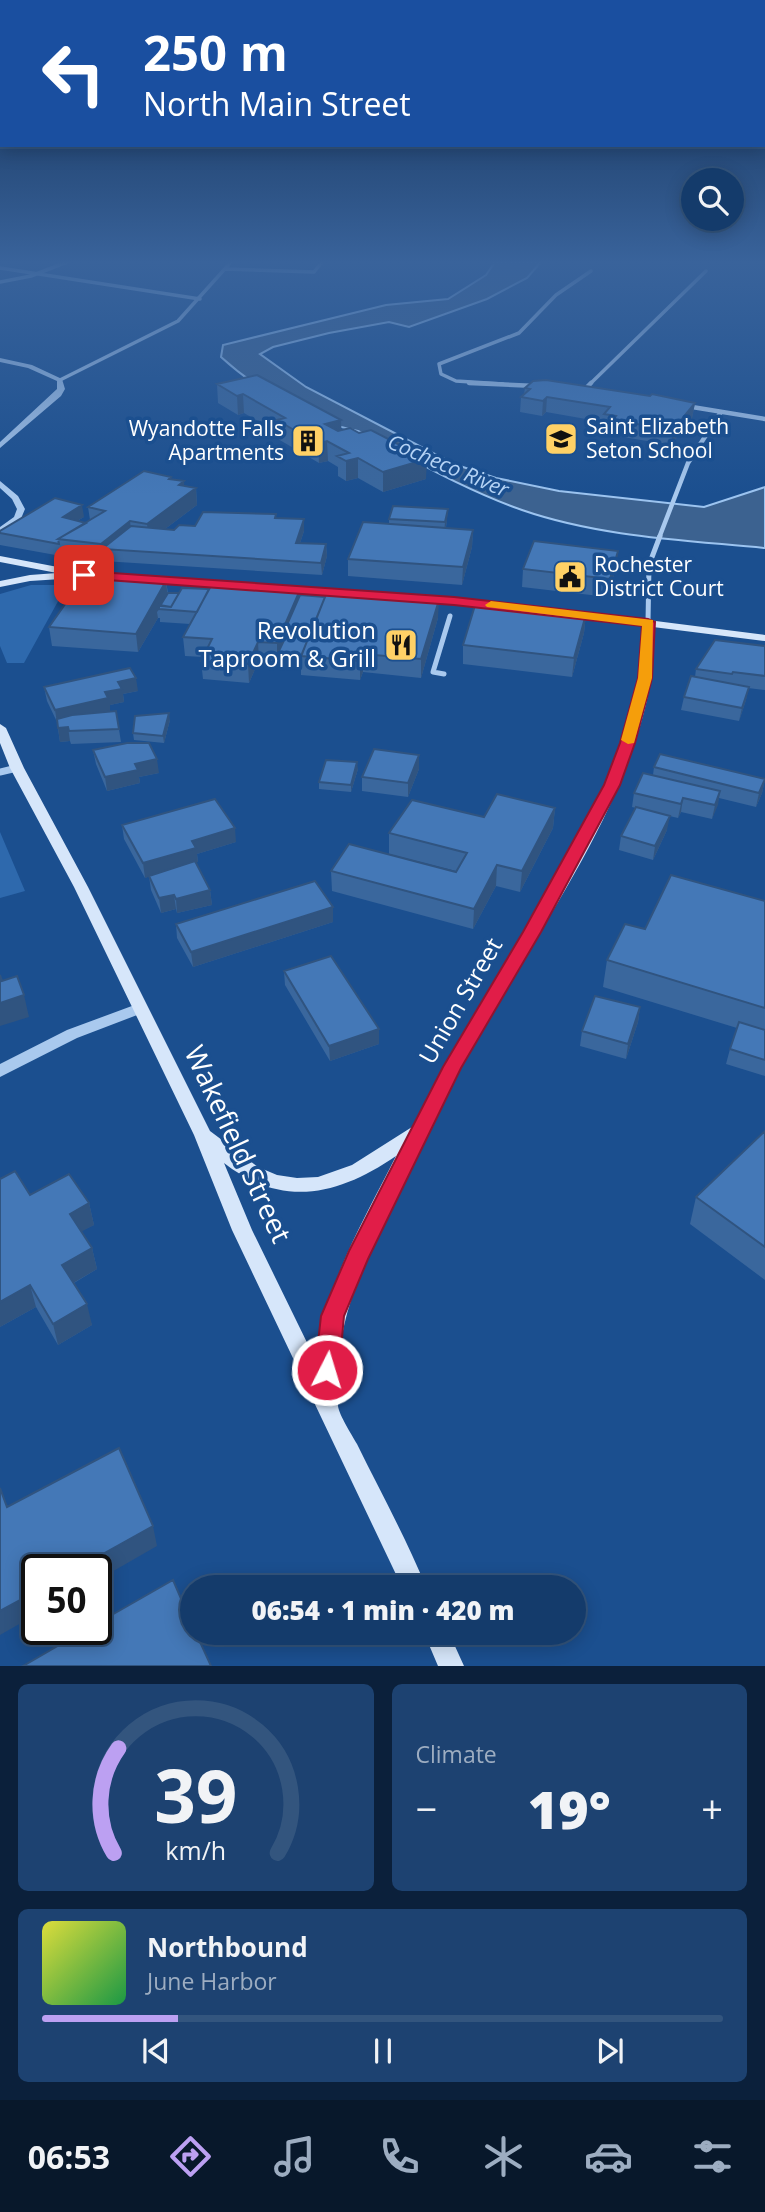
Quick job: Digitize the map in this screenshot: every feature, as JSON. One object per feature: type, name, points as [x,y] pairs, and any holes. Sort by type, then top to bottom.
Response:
[{"type":"main road","points":[[0,559],[84,575],[249,586]]},
{"type":"main road","points":[[0,584],[30,578],[84,575]]},
{"type":"main road","points":[[262,587],[506,606]]},
{"type":"main road","points":[[559,612],[765,638]]},
{"type":"main road","name":"Union Street","points":[[329,1408],[327,1370],[332,1316],[357,1258],[464,1045],[532,932],[612,785],[628,743],[645,678],[648,622]]},
{"type":"main road","name":"Wakefield Street","points":[[0,728],[17,768],[81,887],[203,1135],[242,1230],[408,1575]]},
{"type":"main road","points":[[203,1135],[248,1171],[271,1182],[296,1186],[323,1185],[347,1178],[419,1131]]},
{"type":"main road","points":[[441,1645],[451,1666]]},
{"type":"street","points":[[60,380],[143,340]]},
{"type":"street","points":[[502,340],[439,364],[441,374],[456,381],[538,386]]},
{"type":"street","points":[[585,389],[636,340]]},
{"type":"street","points":[[0,360],[39,369],[60,380]]},
{"type":"street","points":[[0,446],[58,394],[61,389],[60,380]]},
{"type":"street","points":[[578,388],[598,391]]},
{"type":"street","points":[[685,406],[765,419]]},
{"type":"street","points":[[648,622],[649,565],[695,448],[721,412]]},
{"type":"street","points":[[0,483],[20,502],[22,510],[20,517],[0,531]]},
{"type":"street","points":[[444,674],[433,672],[450,616]]},
{"type":"street","points":[[0,772],[17,768]]},
{"type":"street","points":[[0,1071],[72,1034],[140,1008]]},
{"type":"shaded area","points":[[31,585],[67,585],[24,663],[7,663],[0,646],[0,594]]},
{"type":"shaded area","points":[[0,832],[25,891],[0,898]]},
{"type":"water","name":"Cocheco River","points":[[244,340],[302,340],[273,347],[260,354],[306,387],[454,464],[496,478],[559,491],[704,507],[765,487],[765,548],[612,532],[522,510],[459,484],[358,431],[340,427],[285,403],[221,357],[223,345]]},
{"type":"building","points":[[257,375],[341,420],[325,424],[338,431],[350,428],[359,433],[371,430],[427,459],[383,472],[358,458],[346,461],[337,456],[349,453],[327,441],[318,444],[277,420],[285,418],[243,394],[237,396],[217,384]]},
{"type":"building","points":[[546,380],[650,396],[652,394],[695,403],[673,430],[613,420],[616,416],[604,414],[610,407],[547,397],[543,401],[521,397],[530,389],[525,388],[533,381]]},
{"type":"building","points":[[144,471],[184,481],[179,485],[196,488],[147,524],[130,521],[101,544],[58,539],[105,511],[88,507]]},
{"type":"building","points":[[55,498],[82,505],[63,517],[86,523],[58,539],[59,544],[0,533],[0,531]]},
{"type":"building","points":[[393,506],[448,509],[445,522],[389,519]]},
{"type":"building","points":[[203,512],[276,514],[275,518],[304,519],[296,543],[326,544],[321,563],[102,549],[131,526],[174,530],[179,525],[195,526]]},
{"type":"building","points":[[363,522],[473,530],[463,567],[348,559]]},
{"type":"building","points":[[534,541],[618,551],[610,579],[523,569]]},
{"type":"building","points":[[85,576],[166,581],[136,634],[49,627]]},
{"type":"building","points":[[212,584],[300,590],[277,643],[258,642],[248,664],[201,661],[212,639],[183,637]]},
{"type":"building","points":[[182,588],[209,589],[197,612],[159,609],[159,605],[171,607]]},
{"type":"building","points":[[327,592],[439,600],[421,659],[363,654],[360,661],[301,656]]},
{"type":"building","points":[[168,593],[179,593],[171,607],[160,606]]},
{"type":"building","points":[[300,595],[325,597],[312,630],[286,627]]},
{"type":"building","points":[[476,602],[586,614],[574,658],[463,645]]},
{"type":"building","points":[[287,634],[309,636],[301,657],[277,655]]},
{"type":"building","points":[[715,640],[765,646],[765,676],[696,669]]},
{"type":"building","points":[[130,668],[136,678],[118,682],[122,689],[105,692],[108,698],[55,710],[44,687]]},
{"type":"building","points":[[691,676],[749,687],[742,708],[684,697]]},
{"type":"building","points":[[116,711],[119,729],[69,731],[68,727],[58,728],[57,719]]},
{"type":"building","points":[[169,713],[163,736],[133,733],[135,716]]},
{"type":"building","points":[[127,743],[149,743],[157,759],[135,764],[138,770],[105,777],[93,750]]},
{"type":"building","points":[[374,749],[419,755],[408,783],[362,777]]},
{"type":"building","points":[[660,754],[765,779],[759,793],[654,767]]},
{"type":"building","points":[[326,760],[357,762],[351,785],[319,782]]},
{"type":"building","points":[[643,773],[720,791],[715,805],[683,798],[681,804],[634,793]]},
{"type":"building","points":[[497,794],[555,808],[522,871],[497,865],[474,909],[331,871],[349,844],[456,872],[467,853],[389,833],[412,800],[484,817]]},
{"type":"building","points":[[215,799],[235,828],[192,841],[196,848],[143,863],[122,825]]},
{"type":"building","points":[[636,807],[670,816],[655,846],[621,836]]},
{"type":"building","points":[[195,861],[210,890],[176,899],[174,895],[159,898],[149,876]]},
{"type":"building","points":[[671,875],[765,901],[765,1008],[607,960],[625,924],[645,929]]},
{"type":"building","points":[[315,881],[333,907],[191,952],[176,924]]},
{"type":"building","points":[[331,956],[379,1029],[329,1046],[284,971]]},
{"type":"building","points":[[0,975],[2,981],[17,976],[24,995],[0,1003]]},
{"type":"building","points":[[595,996],[640,1007],[628,1044],[582,1031]]},
{"type":"building","points":[[739,1022],[765,1030],[765,1060],[730,1049]]},
{"type":"building","points":[[765,1131],[765,1247],[696,1197]]},
{"type":"building","points":[[15,1171],[30,1195],[69,1174],[89,1203],[70,1214],[92,1248],[62,1265],[87,1304],[53,1324],[30,1285],[0,1302],[0,1179]]},
{"type":"building","points":[[119,1448],[153,1526],[103,1554],[21,1554],[21,1600],[0,1611],[0,1488],[7,1507]]},
{"type":"building","points":[[173,1580],[180,1596],[180,1645],[201,1645],[211,1666],[23,1666],[59,1645],[112,1645],[112,1615]]},
{"type":"slow traffic","points":[[491,605],[648,622],[645,678],[628,740]]},
{"type":"place","name":"Saint Elizabeth Seton School","points":[[561,439]]},
{"type":"place","name":"Wyandotte Falls Apartments","points":[[308,441]]},
{"type":"place","name":"Rochester District Court","points":[[570,577]]},
{"type":"place","name":"Revolution Taproom & Grill","points":[[401,645]]},
{"type":"route","points":[[84,575],[454,601],[648,622],[645,678],[628,743],[612,785],[532,932],[453,1067],[357,1258],[332,1316],[327,1370]]}]
